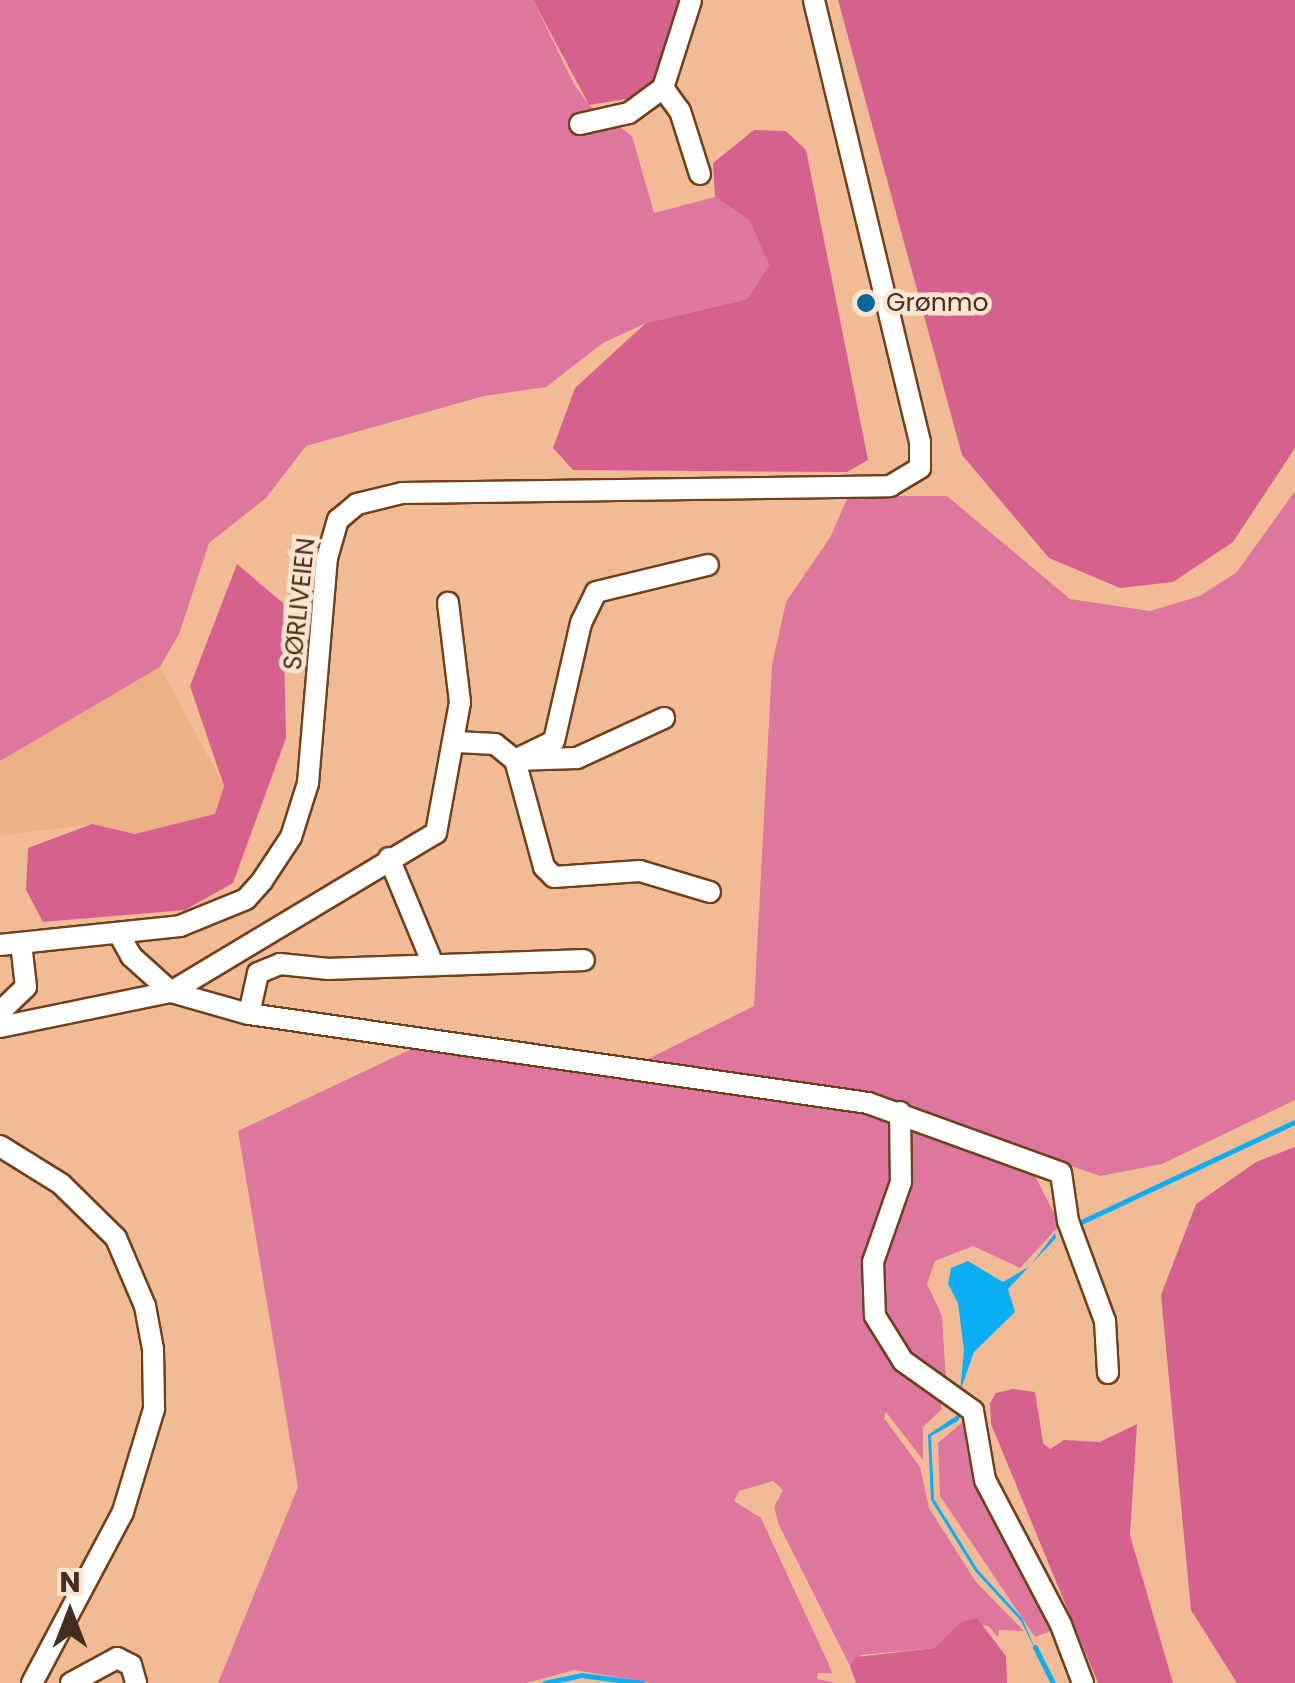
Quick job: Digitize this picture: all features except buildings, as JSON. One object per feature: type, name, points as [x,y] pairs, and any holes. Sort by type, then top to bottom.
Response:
[{"type":"street","points":[[580,124],[629,113],[663,88],[691,0]]},
{"type":"street","name":"SØRLIVEIEN","points":[[11,944],[180,926],[246,899],[290,838],[308,783],[329,547],[338,520],[357,504],[402,494],[890,486],[920,468],[920,442],[814,0]]},
{"type":"street","points":[[663,88],[680,111],[700,174]]},
{"type":"street","points":[[514,760],[554,741],[563,724],[578,636],[596,592],[708,565]]},
{"type":"street","points":[[0,1027],[171,992],[436,833],[457,742],[460,702],[448,603]]},
{"type":"street","points":[[514,760],[577,758],[664,718]]},
{"type":"street","points":[[457,742],[495,744],[514,760],[544,866],[554,877],[640,871],[710,892]]},
{"type":"street","points":[[390,858],[432,962]]},
{"type":"street","points":[[119,934],[131,956],[171,992],[250,1014],[900,1112],[1060,1173],[1068,1221],[1105,1320],[1108,1373]]},
{"type":"street","points":[[0,1012],[26,987],[11,944]]},
{"type":"street","points":[[250,1014],[258,974],[268,967],[584,960]]},
{"type":"street","points":[[900,1112],[901,1182],[873,1262],[875,1316],[903,1361],[972,1411],[985,1480],[1083,1683]]},
{"type":"street","points":[[0,1146],[61,1184],[116,1238],[145,1306],[154,1349],[154,1409],[124,1512],[32,1683]]},
{"type":"street","points":[[71,1683],[117,1658],[131,1665],[136,1683]]},
{"type":"shaded area","points":[[0,0],[533,0],[574,84],[589,105],[632,136],[654,213],[715,197],[749,220],[769,265],[747,299],[646,323],[603,343],[546,387],[484,396],[306,446],[266,498],[209,543],[179,634],[160,667],[0,761]]},
{"type":"shaded area","points":[[533,0],[680,0],[661,76],[644,96],[589,105]]},
{"type":"shaded area","points":[[838,0],[1295,0],[1295,448],[1233,542],[1173,582],[1120,588],[1049,558],[962,455]]},
{"type":"shaded area","points":[[754,130],[786,131],[806,150],[868,460],[847,472],[573,470],[553,448],[575,388],[646,323],[747,299],[769,265],[749,220],[715,197],[713,163]]},
{"type":"shaded area","points":[[1295,491],[1295,1100],[1162,1164],[1100,1176],[871,1097],[647,1067],[648,1059],[754,1006],[772,665],[786,602],[831,536],[848,496],[947,496],[1070,599],[1150,611],[1200,596],[1237,572]]},
{"type":"shaded area","points":[[237,564],[283,603],[286,738],[233,883],[185,910],[43,922],[26,890],[28,848],[92,824],[135,834],[215,814],[224,786],[190,686]]},
{"type":"shaded area","points":[[160,667],[224,786],[215,814],[135,834],[92,824],[0,836],[0,761]]},
{"type":"shaded area","points":[[418,1046],[884,1116],[893,1131],[894,1173],[864,1272],[864,1303],[879,1343],[938,1394],[942,1409],[923,1427],[923,1460],[886,1412],[884,1418],[920,1467],[929,1508],[976,1582],[1024,1631],[999,1630],[998,1637],[988,1626],[961,1622],[934,1648],[861,1655],[850,1666],[779,1525],[774,1507],[783,1490],[773,1481],[739,1491],[734,1501],[761,1518],[830,1667],[832,1673],[818,1673],[817,1679],[837,1683],[652,1683],[575,1670],[526,1683],[218,1683],[298,1487],[238,1131]]},
{"type":"shaded area","points":[[912,1128],[1032,1170],[1060,1225],[1020,1268],[973,1246],[935,1261],[927,1284],[942,1316],[946,1381],[900,1351],[875,1287]]},
{"type":"shaded area","points":[[1295,1147],[1295,1683],[1237,1683],[1191,1610],[1161,1295],[1196,1204],[1256,1162]]},
{"type":"shaded area","points":[[1013,1389],[1035,1392],[1043,1443],[1050,1449],[1064,1440],[1100,1442],[1137,1424],[1130,1535],[1173,1683],[1098,1683],[991,1424],[990,1403],[996,1393]]},
{"type":"shaded area","points":[[965,1420],[1056,1629],[1035,1637],[940,1496],[938,1443]]},
{"type":"shaded area","points":[[977,1618],[1006,1656],[1007,1683],[856,1683],[850,1666],[856,1657],[934,1648],[961,1622]]},
{"type":"water","points":[[1055,1233],[1056,1238],[1031,1264]]},
{"type":"water","points":[[968,1261],[1003,1282],[1029,1266],[1008,1289],[1015,1312],[974,1352],[960,1392],[964,1350],[958,1303],[948,1284],[951,1268]]},
{"type":"water","points":[[962,1412],[958,1421],[931,1436],[934,1499],[978,1570],[1022,1618],[1037,1653],[1021,1621],[975,1571],[931,1500],[928,1435]]},
{"type":"waterway","points":[[1079,1223],[1295,1122]]},
{"type":"waterway","points":[[1035,1647],[1053,1683]]},
{"type":"waterway","points":[[544,1683],[581,1675],[642,1683]]},
{"type":"place","name":"Grønmo","points":[[866,303]]}]
